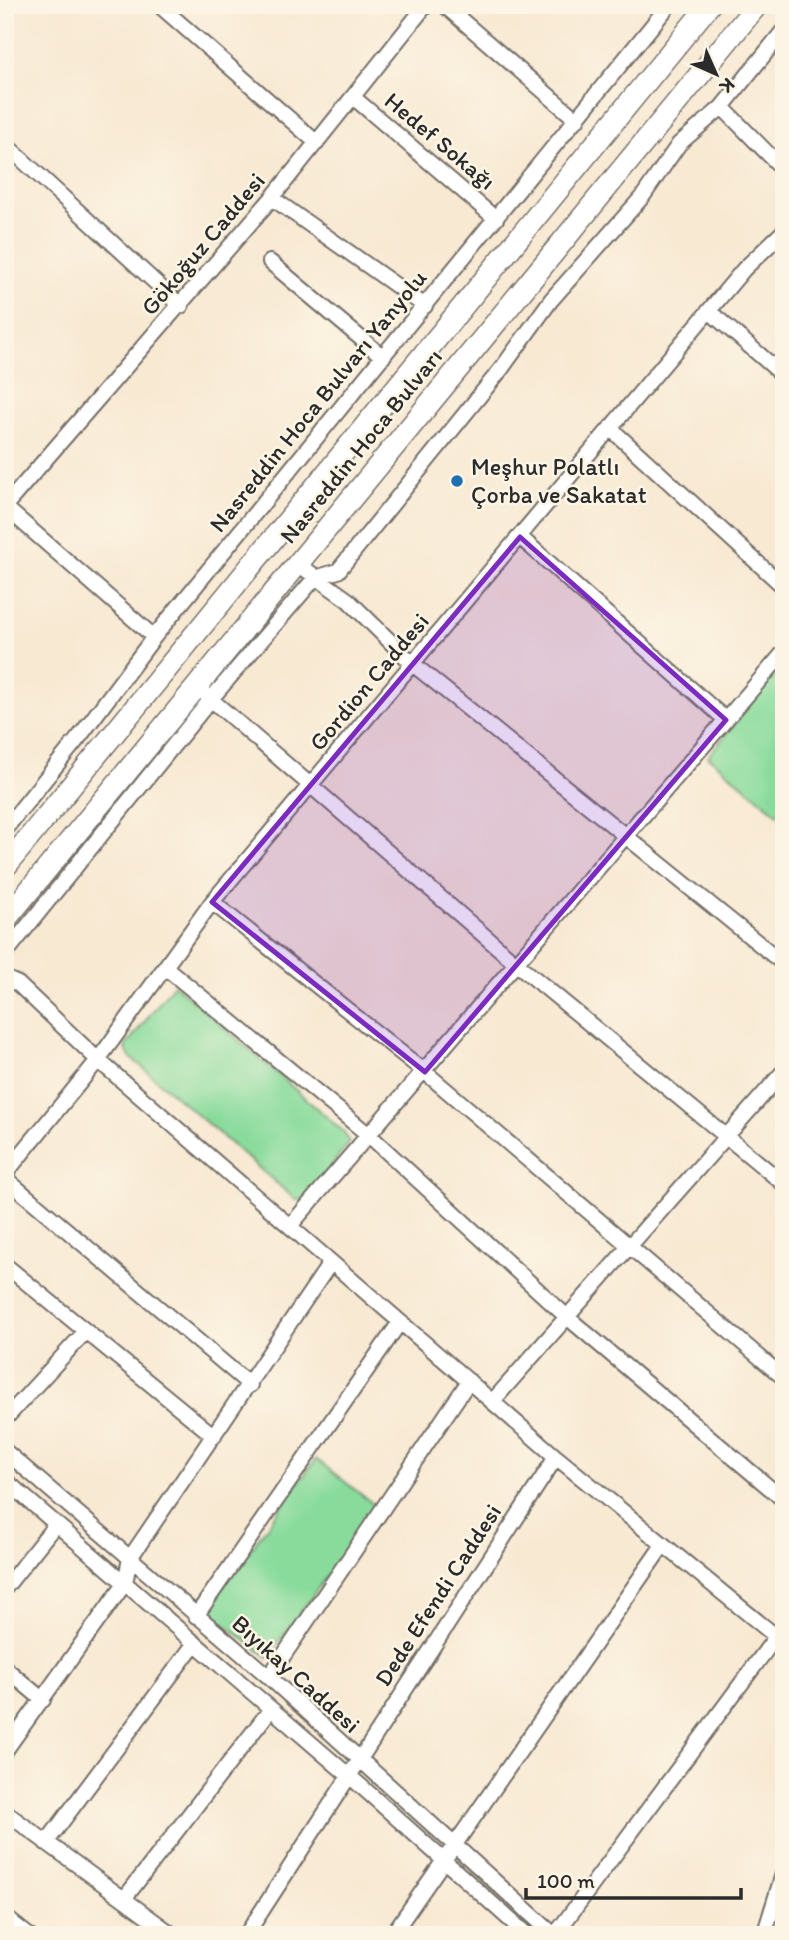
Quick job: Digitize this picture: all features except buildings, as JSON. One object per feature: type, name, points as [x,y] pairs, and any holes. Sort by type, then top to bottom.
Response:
[{"type":"highway","name":"Nasreddin Hoca Bulvarı","points":[[5,867],[709,5]]},
{"type":"highway","name":"Nasreddin Hoca Bulvarı","points":[[5,919],[204,693],[298,564],[757,5]]},
{"type":"street","points":[[159,5],[317,143]]},
{"type":"street","name":"Gökoğuz Caddesi","points":[[5,507],[272,198],[426,5]]},
{"type":"street","points":[[444,5],[577,120]]},
{"type":"street","name":"Nasreddin Hoca Bulvarı Yanyolu","points":[[5,829],[155,637],[577,120],[663,7]]},
{"type":"street","points":[[5,954],[204,693],[315,578],[338,571],[502,368],[551,300],[643,196],[679,144],[722,107],[784,30]]},
{"type":"street","name":"Hedef Sokağı","points":[[354,97],[496,219]]},
{"type":"street","points":[[722,107],[784,170]]},
{"type":"street","points":[[5,144],[181,306]]},
{"type":"street","points":[[272,198],[425,306]]},
{"type":"street","name":"Gordion Caddesi","points":[[5,1176],[98,1060],[212,902],[414,665],[744,269],[784,231]]},
{"type":"street","points":[[270,262],[383,358]]},
{"type":"street","points":[[709,311],[784,376]]},
{"type":"street","points":[[611,429],[784,587]]},
{"type":"street","points":[[5,507],[155,637]]},
{"type":"street","points":[[520,537],[726,720]]},
{"type":"street","points":[[298,564],[348,600],[414,665],[784,964]]},
{"type":"street","points":[[289,1226],[370,1136],[784,652]]},
{"type":"street","points":[[204,693],[517,964],[784,1184]]},
{"type":"street","points":[[212,902],[425,1072],[784,1378]]},
{"type":"street","points":[[165,967],[370,1136],[567,1317],[784,1500]]},
{"type":"street","points":[[5,978],[18,984],[98,1060],[556,1457],[663,1545],[781,1635],[555,1935]]},
{"type":"street","points":[[492,1402],[784,1071]]},
{"type":"street","points":[[5,1176],[250,1384]]},
{"type":"street","points":[[5,1751],[125,1583],[130,1558],[331,1262]]},
{"type":"street","points":[[5,1265],[214,1436]]},
{"type":"street","points":[[196,1616],[400,1322]]},
{"type":"street","points":[[5,1419],[86,1331]]},
{"type":"street","points":[[270,1677],[469,1381]]},
{"type":"street","name":"Bıyıkay Caddesi","points":[[5,1451],[270,1677],[357,1759],[555,1935]]},
{"type":"street","name":"Dede Efendi Caddesi","points":[[246,1935],[351,1777],[357,1759],[556,1457]]},
{"type":"street","name":"Bıyıkay Caddesi","points":[[5,1480],[351,1777],[527,1935]]},
{"type":"street","points":[[5,1588],[56,1524]]},
{"type":"street","points":[[392,1935],[456,1847],[663,1545]]},
{"type":"street","points":[[46,1843],[195,1643]]},
{"type":"street","points":[[5,1668],[43,1700]]},
{"type":"street","points":[[124,1899],[271,1709]]},
{"type":"street","points":[[5,1812],[173,1935]]},
{"type":"street","points":[[764,1935],[784,1871]]},
{"type":"street","points":[[5,1917],[22,1933]]},
{"type":"highlighted area","points":[[520,537],[726,720],[425,1072],[212,902]]},
{"type":"green space","points":[[784,664],[784,819],[708,756]]},
{"type":"green space","points":[[174,984],[344,1132],[349,1143],[305,1200],[296,1200],[129,1056],[125,1047]]},
{"type":"green space","points":[[316,1459],[377,1507],[268,1657],[212,1615],[212,1602]]},
{"type":"place","name":"Meşhur Polatlı Çorba ve Sakatat","points":[[457,481]]}]
